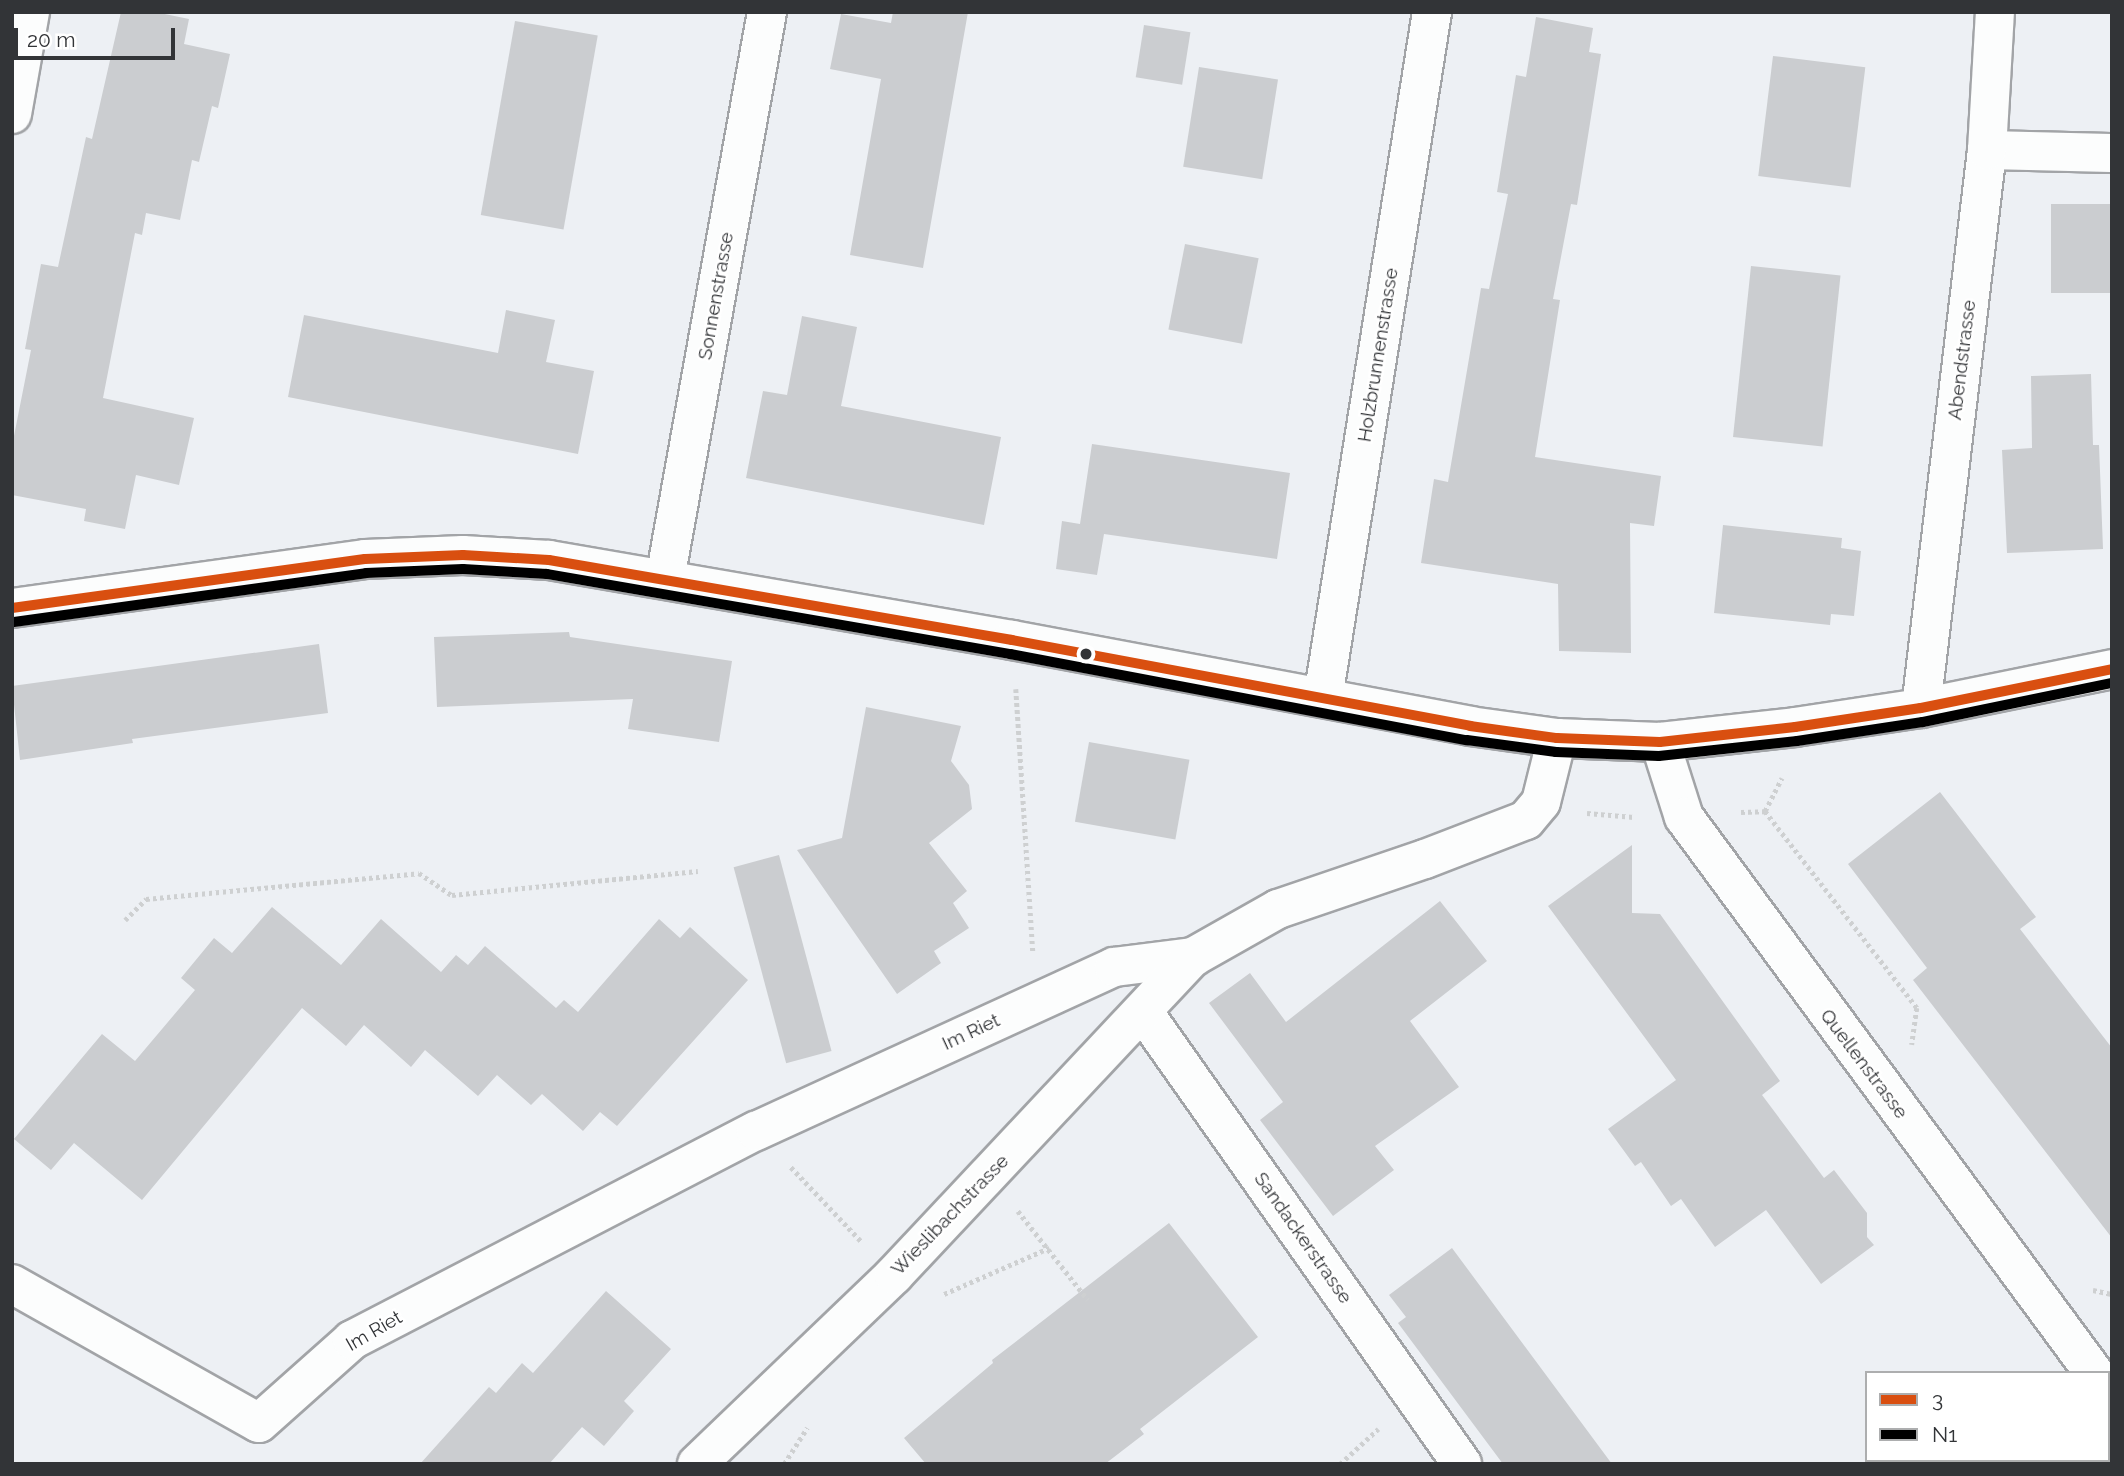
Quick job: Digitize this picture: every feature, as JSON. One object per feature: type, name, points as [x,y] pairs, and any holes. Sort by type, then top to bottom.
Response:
[{"type":"street","points":[[12,114],[30,12]]},
{"type":"street","name":"Sonnenstrasse","points":[[665,579],[767,12]]},
{"type":"street","name":"Holzbrunnenstrasse","points":[[1323,698],[1432,12]]},
{"type":"street","name":"Abendstrasse","points":[[1921,708],[1987,150],[1995,12]]},
{"type":"street","points":[[1987,150],[2112,153]]},
{"type":"street","points":[[12,607],[365,559],[463,555],[549,560],[1012,640],[1470,726],[1557,738],[1660,742],[1795,727],[1921,708],[2112,669]]},
{"type":"street","points":[[1193,957],[1278,909],[1425,859],[1526,820],[1541,802],[1557,738]]},
{"type":"street","name":"Quellenstrasse","points":[[1660,742],[1684,817],[2093,1371]]},
{"type":"street","name":"Im Riet","points":[[12,1283],[259,1423],[352,1340],[756,1132],[1114,967],[1193,957]]},
{"type":"street","name":"Wieslibachstrasse","points":[[697,1464],[894,1275],[1193,957]]},
{"type":"street","name":"Sandackerstrasse","points":[[1143,1013],[1462,1464]]},
{"type":"path","points":[[1012,640],[1033,954],[1042,998]]},
{"type":"path","points":[[1765,811],[1917,1008],[1911,1052]]},
{"type":"path","points":[[125,920],[146,899],[419,873],[452,895],[698,871]]},
{"type":"path","points":[[756,1132],[894,1275]]},
{"type":"path","points":[[988,1176],[1049,1248],[1088,1300]]},
{"type":"path","points":[[934,1301],[944,1294],[1049,1248]]},
{"type":"path","points":[[2088,1290],[2112,1294]]},
{"type":"path","points":[[784,1464],[812,1420]]},
{"type":"building","points":[[121,12],[155,12],[189,19],[184,44],[230,54],[218,108],[212,106],[199,162],[192,160],[180,220],[146,213],[142,235],[135,233],[103,398],[194,418],[179,485],[136,475],[125,529],[84,521],[86,509],[12,495],[12,446],[31,350],[25,349],[41,264],[58,267],[86,137],[92,139]]},
{"type":"building","points":[[893,12],[968,12],[923,268],[850,255],[881,79],[830,69],[841,14],[891,23]]},
{"type":"building","points":[[1536,17],[1593,28],[1589,52],[1601,54],[1577,205],[1571,204],[1553,299],[1560,300],[1535,457],[1661,476],[1654,526],[1630,523],[1631,653],[1559,651],[1558,584],[1421,563],[1434,479],[1448,482],[1481,288],[1489,289],[1508,194],[1497,192],[1516,75],[1526,77]]},
{"type":"building","points":[[515,21],[598,36],[564,230],[481,215]]},
{"type":"building","points":[[1144,25],[1190,32],[1182,85],[1136,77]]},
{"type":"building","points":[[1773,56],[1865,67],[1851,187],[1758,176]]},
{"type":"building","points":[[1199,67],[1278,80],[1262,179],[1183,167]]},
{"type":"building","points":[[2051,204],[2112,204],[2112,293],[2051,293]]},
{"type":"building","points":[[1185,244],[1259,258],[1242,344],[1168,329]]},
{"type":"building","points":[[1751,266],[1841,275],[1823,446],[1733,437]]},
{"type":"building","points":[[506,310],[555,320],[546,362],[594,371],[578,454],[288,397],[304,315],[498,353]]},
{"type":"building","points":[[802,316],[857,327],[841,406],[1001,437],[984,525],[746,478],[763,391],[787,395]]},
{"type":"building","points":[[2091,374],[2093,445],[2099,445],[2103,549],[2007,553],[2002,450],[2032,448],[2031,376]]},
{"type":"building","points":[[1092,444],[1290,473],[1277,559],[1104,534],[1097,575],[1056,569],[1062,521],[1080,524]]},
{"type":"building","points":[[1723,525],[1842,538],[1841,548],[1861,551],[1854,616],[1831,614],[1830,625],[1714,613]]},
{"type":"building","points":[[569,632],[570,637],[732,661],[719,742],[628,729],[633,699],[437,707],[434,637]]},
{"type":"building","points":[[319,644],[328,713],[132,739],[133,743],[20,760],[12,686]]},
{"type":"building","points":[[866,707],[961,726],[951,761],[969,785],[972,809],[929,843],[967,891],[953,903],[969,928],[934,951],[941,963],[897,994],[797,850],[842,838]]},
{"type":"building","points":[[1089,742],[1189,760],[1175,839],[1075,822]]},
{"type":"building","points":[[1940,792],[2036,917],[2020,929],[2112,1048],[2112,1238],[1913,980],[1927,968],[1848,864]]},
{"type":"building","points":[[1632,845],[1632,913],[1660,914],[1780,1081],[1762,1095],[1824,1178],[1834,1170],[1867,1213],[1867,1237],[1874,1245],[1821,1284],[1766,1210],[1715,1247],[1681,1199],[1671,1206],[1641,1162],[1635,1166],[1608,1129],[1676,1080],[1548,906]]},
{"type":"building","points":[[779,855],[832,1051],[786,1063],[734,867]]},
{"type":"building","points":[[1440,901],[1487,961],[1410,1021],[1459,1087],[1375,1146],[1394,1170],[1333,1216],[1260,1120],[1283,1102],[1209,1003],[1250,973],[1286,1022]]},
{"type":"building","points":[[272,907],[341,965],[381,919],[441,972],[456,955],[468,965],[485,946],[556,1008],[564,1000],[578,1012],[659,919],[680,938],[690,927],[748,980],[617,1126],[600,1112],[583,1131],[542,1094],[531,1105],[497,1075],[478,1096],[425,1050],[411,1067],[364,1025],[346,1046],[302,1008],[142,1200],[74,1143],[51,1170],[14,1139],[102,1034],[135,1061],[195,990],[181,978],[214,938],[232,953]]},
{"type":"building","points":[[1169,1223],[1258,1337],[1140,1429],[1144,1434],[1105,1464],[926,1464],[904,1438],[993,1363],[992,1360]]},
{"type":"building","points":[[1452,1248],[1612,1464],[1503,1464],[1398,1323],[1406,1317],[1389,1295]]},
{"type":"building","points":[[606,1291],[671,1349],[624,1401],[634,1411],[604,1446],[582,1427],[549,1464],[420,1464],[489,1387],[496,1393],[522,1363],[533,1373]]},
{"type":"transit line","name":"3","points":[[12,608],[365,559],[463,555],[549,560],[1012,640],[1470,726],[1557,738],[1660,742],[1795,727],[1921,708],[2112,669]]},
{"type":"transit line","name":"N1","points":[[14,622],[366,573],[463,569],[547,574],[1010,654],[1467,740],[1556,752],[1659,756],[1797,741],[1923,722],[2112,683]]}]
